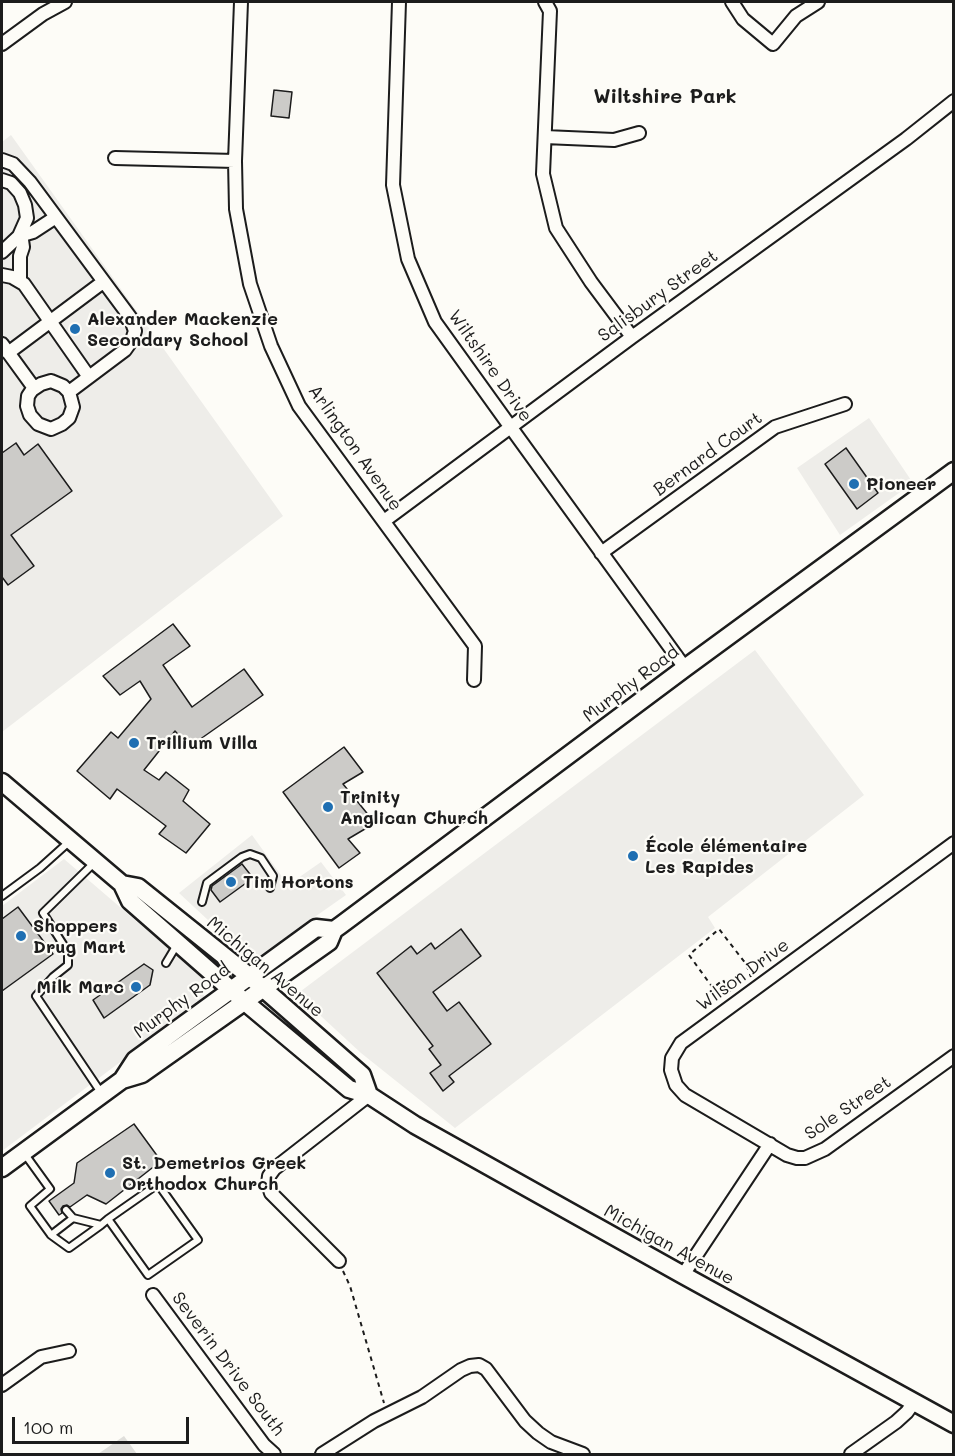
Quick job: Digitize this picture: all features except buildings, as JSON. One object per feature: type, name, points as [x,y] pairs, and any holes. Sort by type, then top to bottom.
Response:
[{"type":"main road","name":"Murphy Road","points":[[2,1168],[122,1080],[142,1074],[328,942],[334,930],[954,471]]},
{"type":"main road","name":"Michigan Avenue","points":[[2,782],[122,884],[130,901],[349,1089],[369,1095],[415,1125],[954,1424]]},
{"type":"main road","name":"Michigan Avenue","points":[[122,884],[138,887],[249,976],[362,1075],[369,1095]]},
{"type":"main road","name":"Murphy Road","points":[[122,1080],[135,1059],[316,928],[334,930]]},
{"type":"street","points":[[2,44],[43,14],[65,2]]},
{"type":"street","name":"Arlington Avenue","points":[[241,2],[235,161],[236,209],[250,284],[271,346],[299,406],[475,646],[474,680]]},
{"type":"street","name":"Wiltshire Drive","points":[[399,2],[393,185],[408,259],[435,322],[685,668]]},
{"type":"street","points":[[545,2],[550,11],[543,174],[556,228],[591,282],[632,337]]},
{"type":"street","points":[[732,2],[743,19],[772,44],[796,16],[818,2]]},
{"type":"street","name":"Salisbury Street","points":[[384,521],[510,426],[906,139],[954,101]]},
{"type":"street","points":[[545,137],[614,140],[639,133]]},
{"type":"street","points":[[115,158],[235,161]]},
{"type":"street","points":[[2,160],[13,164],[30,182],[130,317],[135,331],[125,350],[69,392]]},
{"type":"street","points":[[2,180],[11,183],[20,193],[27,218],[19,236],[2,252]]},
{"type":"street","points":[[19,236],[33,231],[56,217]]},
{"type":"street","points":[[19,236],[23,247],[20,281]]},
{"type":"street","points":[[2,275],[12,277],[24,284],[89,377]]},
{"type":"street","points":[[34,388],[5,348],[51,321],[104,282]]},
{"type":"street","points":[[51,381],[63,386],[69,392],[73,407],[69,418],[62,424],[51,429],[38,424],[30,415],[27,406],[28,396],[34,388],[51,381]]},
{"type":"street","name":"Bernard Court","points":[[602,553],[776,427],[845,404]]},
{"type":"street","name":"Wilson Drive","points":[[770,1144],[685,1095],[676,1085],[671,1070],[672,1058],[681,1043],[954,843]]},
{"type":"street","name":"Sole Street","points":[[770,1144],[787,1155],[797,1158],[806,1158],[825,1149],[954,1056]]},
{"type":"street","points":[[339,1261],[271,1193],[268,1184],[269,1176],[274,1169],[369,1095]]},
{"type":"street","points":[[682,1275],[770,1144]]},
{"type":"street","name":"Severin Drive South","points":[[153,1294],[264,1445],[274,1455]]},
{"type":"street","points":[[2,1385],[41,1358],[69,1351]]},
{"type":"street","points":[[322,1455],[374,1421],[422,1397],[461,1370],[478,1365],[486,1369],[525,1421],[538,1434],[583,1455]]},
{"type":"street","points":[[851,1455],[896,1422],[914,1402]]},
{"type":"lane","points":[[2,896],[40,868],[70,840]]},
{"type":"lane","points":[[202,902],[207,883],[242,857],[250,854],[261,858],[273,876],[270,888]]},
{"type":"lane","points":[[95,861],[43,913],[68,952],[68,965],[53,977],[36,996],[103,1094]]},
{"type":"lane","points":[[166,963],[178,943]]},
{"type":"lane","points":[[23,1152],[55,1197]]},
{"type":"lane","points":[[50,1189],[30,1206],[51,1235],[69,1248],[108,1219],[158,1184],[198,1240],[148,1275],[108,1219]]},
{"type":"lane","points":[[66,1210],[73,1218],[101,1225]]},
{"type":"lane","points":[[51,1235],[73,1218]]},
{"type":"path","points":[[736,1003],[723,980],[712,988],[689,955],[719,929],[746,964],[756,988]]},
{"type":"path","points":[[339,1261],[350,1286],[388,1414]]},
{"type":"shaded area","name":"Alexander Mackenzie Secondary School","points":[[11,135],[283,516],[2,732],[2,142]]},
{"type":"shaded area","points":[[869,418],[913,483],[840,535],[797,468]]},
{"type":"shaded area","name":"École élémentaire Les Rapides","points":[[755,650],[864,795],[708,917],[715,928],[455,1128],[361,1053],[297,994]]},
{"type":"shaded area","points":[[252,835],[288,885],[321,862],[346,895],[252,961],[179,893]]},
{"type":"shaded area","points":[[64,859],[205,980],[204,999],[2,1151],[2,906]]},
{"type":"shaded area","points":[[124,1436],[137,1454],[98,1454]]},
{"type":"place","name":"Alexander Mackenzie Secondary School","points":[[75,329]]},
{"type":"place","name":"Pioneer","points":[[854,484]]},
{"type":"place","name":"Trillium Villa","points":[[134,743]]},
{"type":"place","name":"Trinity Anglican Church","points":[[328,807]]},
{"type":"place","name":"École élémentaire Les Rapides","points":[[633,856]]},
{"type":"place","name":"Tim Hortons","points":[[231,882]]},
{"type":"place","name":"Shoppers Drug Mart","points":[[21,936]]},
{"type":"place","name":"Milk Marc","points":[[136,987]]},
{"type":"place","name":"St. Demetrios Greek Orthodox Church","points":[[110,1173]]},
{"type":"district","name":"Wiltshire Park","points":[[665,97]]}]
